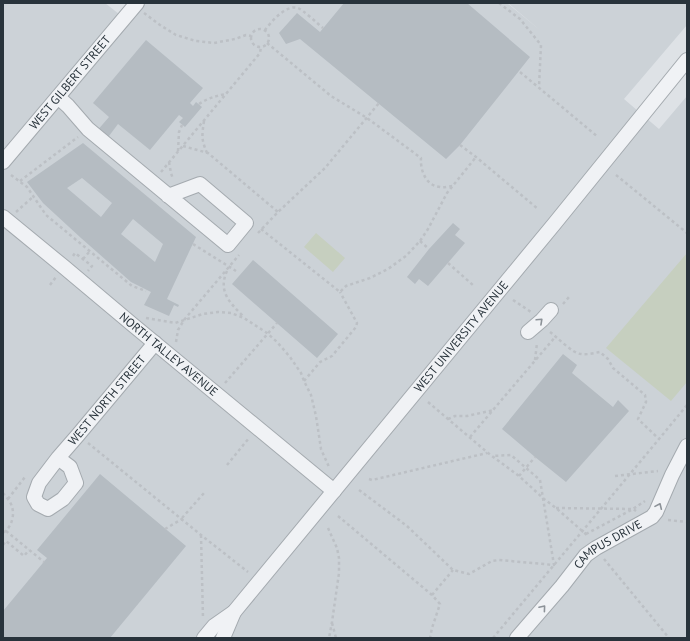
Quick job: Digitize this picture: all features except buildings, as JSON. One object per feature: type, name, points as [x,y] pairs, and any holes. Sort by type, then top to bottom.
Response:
[{"type":"street","name":"WEST GILBERT STREET","points":[[3,162],[58,97],[129,6]]},
{"type":"street","name":"WEST UNIVERSITY AVENUE","points":[[204,638],[214,626],[234,612],[555,223],[687,60]]},
{"type":"street","points":[[58,97],[88,129],[168,196],[228,245],[246,223],[200,184],[168,196]]},
{"type":"street","name":"NORTH TALLEY AVENUE","points":[[9,215],[64,267],[334,491]]},
{"type":"street","points":[[528,332],[546,315]]},
{"type":"street","name":"WEST NORTH STREET","points":[[58,458],[155,343]]},
{"type":"street","name":"CAMPUS DRIVE","points":[[517,638],[562,586],[586,555],[652,517],[656,512],[687,446]]},
{"type":"street","name":"WEST UNIVERSITY AVENUE","points":[[223,638],[234,612]]},
{"type":"path","points":[[499,3],[520,19],[541,45],[539,87]]},
{"type":"path","points":[[129,6],[145,14],[176,35],[196,41],[214,42],[235,39],[246,35],[251,36]]},
{"type":"path","points":[[265,30],[281,13],[290,7],[298,8],[323,28]]},
{"type":"path","points":[[265,30],[256,30],[251,36],[252,42],[258,47],[267,43]]},
{"type":"path","points":[[265,30],[268,35],[267,43]]},
{"type":"path","points":[[267,43],[331,96],[367,118],[421,158],[420,166],[430,184],[440,187],[453,186]]},
{"type":"path","points":[[152,182],[260,54],[261,46]]},
{"type":"path","points":[[520,72],[598,137]]},
{"type":"path","points":[[199,104],[214,96],[227,94]]},
{"type":"path","points":[[256,234],[325,168],[379,103]]},
{"type":"path","points":[[205,120],[202,134],[203,143],[208,153],[278,212]]},
{"type":"path","points":[[178,151],[179,132],[182,125]]},
{"type":"path","points":[[20,181],[88,129]]},
{"type":"path","points":[[460,145],[538,209]]},
{"type":"path","points":[[183,146],[208,153]]},
{"type":"path","points":[[340,292],[346,286],[370,278],[388,269],[406,256],[428,230],[448,193],[476,157]]},
{"type":"path","points":[[11,175],[28,187],[46,215],[132,286],[146,292]]},
{"type":"path","points":[[616,175],[687,233]]},
{"type":"path","points":[[9,215],[34,196]]},
{"type":"path","points":[[261,229],[340,292],[357,323],[356,327],[332,356],[320,362],[304,381]]},
{"type":"path","points":[[420,241],[429,249]]},
{"type":"path","points":[[193,244],[236,271]]},
{"type":"path","points":[[168,354],[176,345],[178,330],[184,320],[243,250]]},
{"type":"path","points":[[83,259],[90,251]]},
{"type":"path","points":[[76,253],[92,266]]},
{"type":"path","points":[[448,263],[474,286]]},
{"type":"path","points":[[229,267],[224,278],[223,289],[227,299],[244,318]]},
{"type":"path","points":[[513,300],[546,315],[544,328],[556,336],[575,353],[581,354],[600,352],[608,359],[613,368],[645,395],[646,402],[638,419],[659,439]]},
{"type":"path","points":[[133,324],[141,317],[175,323],[203,314],[218,312],[231,313],[244,318],[267,333],[290,357],[301,373],[311,395],[321,449],[329,467]]},
{"type":"path","points":[[216,394],[277,323]]},
{"type":"path","points":[[470,437],[556,336]]},
{"type":"path","points":[[428,402],[587,535],[633,509],[647,499]]},
{"type":"path","points":[[493,638],[687,405]]},
{"type":"path","points":[[448,419],[454,416],[466,416],[494,410]]},
{"type":"path","points":[[227,465],[251,436]]},
{"type":"path","points":[[85,440],[248,572]]},
{"type":"path","points":[[368,479],[372,480],[488,453]]},
{"type":"path","points":[[493,456],[511,454],[540,480],[554,565]]},
{"type":"path","points":[[518,476],[535,457]]},
{"type":"path","points":[[615,476],[658,472]]},
{"type":"path","points":[[359,490],[408,526],[453,570],[469,574],[492,561],[499,560],[554,565]]},
{"type":"path","points":[[3,493],[12,507],[13,516],[11,524],[3,533]]},
{"type":"path","points":[[165,529],[182,518],[204,493]]},
{"type":"path","points":[[556,508],[633,509]]},
{"type":"path","points":[[338,516],[432,595],[440,604],[430,638]]},
{"type":"path","points":[[328,528],[337,548],[339,558],[339,573],[329,638]]},
{"type":"path","points":[[6,531],[44,562]]},
{"type":"path","points":[[201,534],[203,620]]},
{"type":"path","points":[[3,545],[6,541],[24,556],[29,550]]},
{"type":"path","points":[[602,556],[669,638]]},
{"type":"path","points":[[432,595],[453,570]]},
{"type":"path","points":[[332,622],[336,638]]},
{"type":"shaded area","points":[[3,3],[105,3],[119,14],[130,20],[144,3],[507,3],[541,31],[508,3],[687,3],[687,25],[624,99],[659,129],[687,96],[687,638],[3,638]]},
{"type":"green space","points":[[316,233],[345,258],[333,272],[304,247]]},
{"type":"green space","points":[[687,253],[687,382],[671,401],[606,348]]}]
